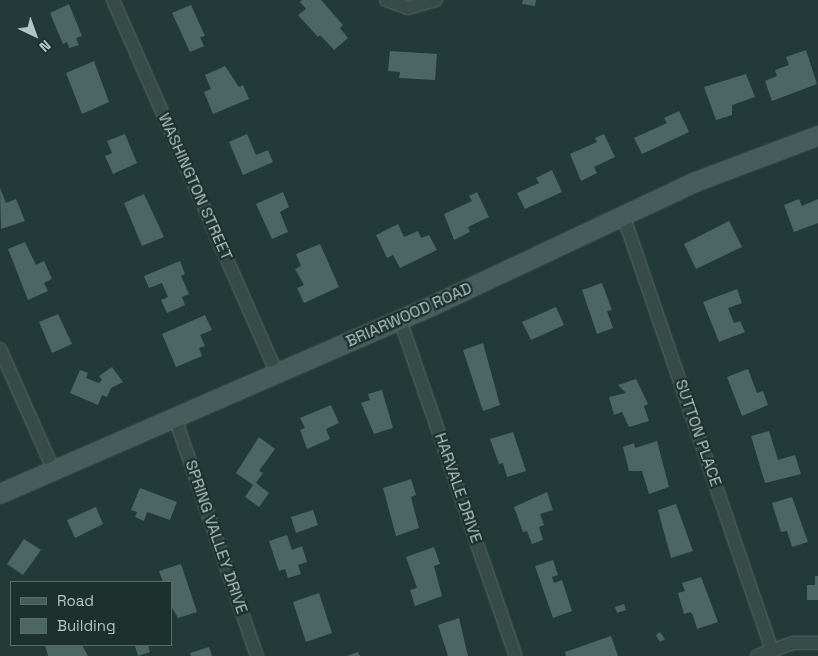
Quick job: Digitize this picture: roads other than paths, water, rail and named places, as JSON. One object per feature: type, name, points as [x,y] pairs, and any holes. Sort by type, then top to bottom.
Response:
[{"type":"street","name":"WASHINGTON STREET","points":[[113,0],[277,374]]},
{"type":"street","points":[[386,0],[408,8],[436,0]]},
{"type":"street","name":"BRIARWOOD ROAD","points":[[0,494],[400,320],[623,215],[735,165],[818,136]]},
{"type":"street","name":"SUTTON PLACE","points":[[623,215],[772,651]]},
{"type":"street","name":"HARVALE DRIVE","points":[[400,320],[516,656]]},
{"type":"street","points":[[0,349],[54,471]]},
{"type":"street","name":"SPRING VALLEY DRIVE","points":[[175,418],[257,656]]},
{"type":"street","points":[[757,656],[794,643],[818,643]]}]
